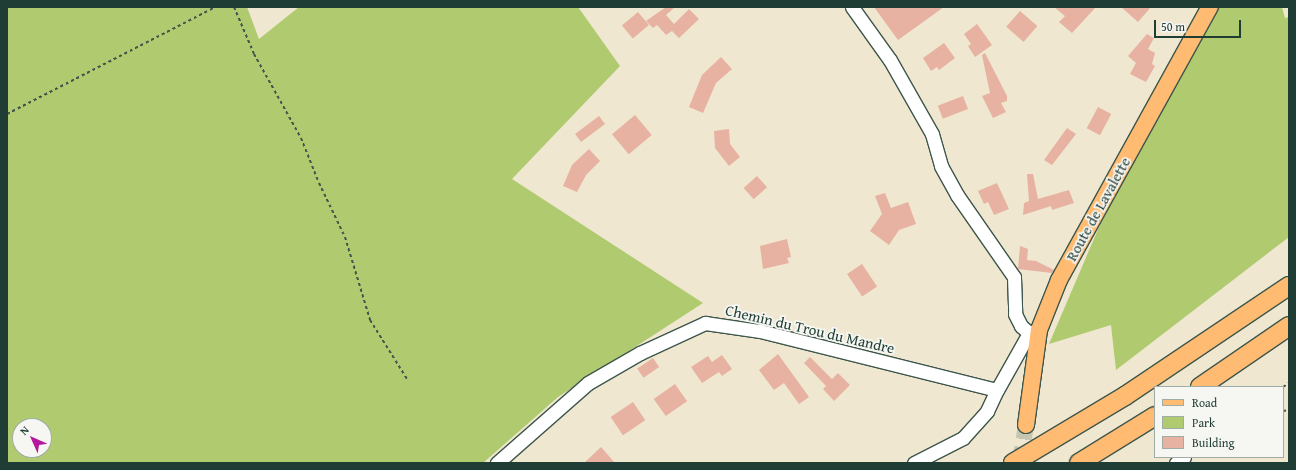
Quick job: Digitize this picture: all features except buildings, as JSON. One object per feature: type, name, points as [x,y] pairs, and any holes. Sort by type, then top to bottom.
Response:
[{"type":"highway","points":[[1013,463],[1125,396],[1289,286]]},
{"type":"highway","points":[[1201,386],[1289,326]]},
{"type":"highway","points":[[1079,463],[1154,417]]},
{"type":"main road","name":"Route de Lavalette","points":[[1026,425],[1034,332],[1059,280],[1210,7]]},
{"type":"street","points":[[852,7],[890,60],[932,134],[941,166],[957,195],[1014,277],[1015,314],[1034,332],[997,390],[987,411],[963,438],[914,463]]},
{"type":"street","name":"Chemin du Trou du Mandre","points":[[497,463],[588,383],[640,353],[705,323],[760,331],[997,390]]},
{"type":"path","points":[[7,114],[215,7]]},
{"type":"path","points":[[234,7],[254,54],[301,138],[319,183],[345,237],[370,320],[406,380]]},
{"type":"green space","points":[[7,7],[247,7],[259,39],[299,7],[578,7],[620,66],[512,179],[703,303],[558,397],[483,463],[7,463]]},
{"type":"green space","points":[[1220,7],[1282,7],[1285,18],[1289,17],[1289,237],[1116,370],[1111,325],[1049,344],[1099,227],[1168,97]]},
{"type":"tunnel","points":[[1020,463],[1026,425]]}]
